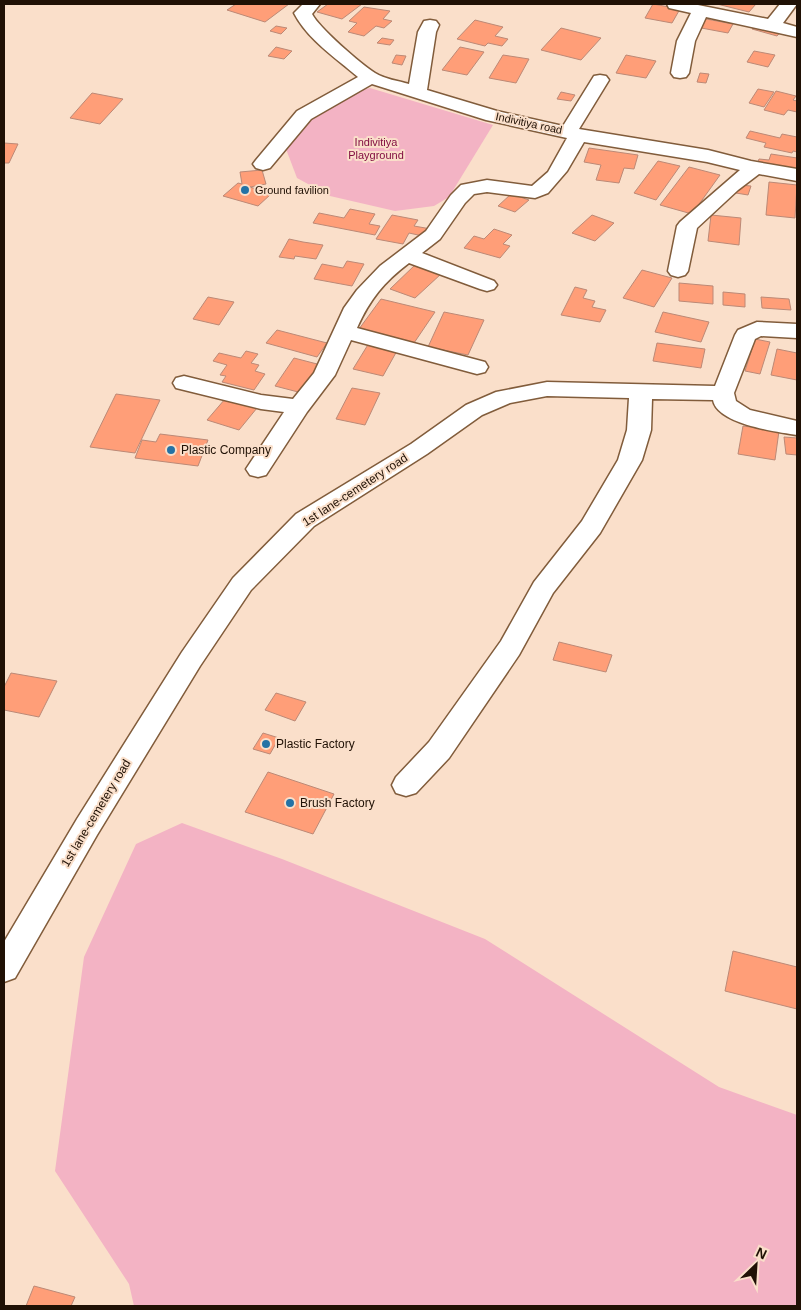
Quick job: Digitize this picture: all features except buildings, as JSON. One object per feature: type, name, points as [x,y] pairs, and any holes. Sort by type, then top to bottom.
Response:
[{"type":"street","points":[[675,4],[797,32]]},
{"type":"street","points":[[772,25],[789,4]]},
{"type":"street","name":"Indivitiya road","points":[[305,7],[307,21],[322,38],[370,78],[493,116],[573,133],[708,156],[755,168],[797,175]]},
{"type":"street","points":[[680,73],[680,57],[688,32],[701,11]]},
{"type":"street","points":[[417,92],[430,24]]},
{"type":"street","points":[[263,164],[304,115],[370,78]]},
{"type":"street","points":[[258,469],[299,407],[324,375],[354,308],[364,294],[387,270],[433,235],[458,199],[468,189],[487,186],[535,192],[541,191],[564,161],[573,133],[600,80]]},
{"type":"street","points":[[678,270],[687,226],[731,186],[755,168]]},
{"type":"street","points":[[407,255],[487,285]]},
{"type":"street","points":[[797,331],[757,329],[746,335],[723,393],[725,404],[743,416],[797,428]]},
{"type":"street","points":[[344,331],[477,367]]},
{"type":"street","points":[[184,383],[262,402],[299,407]]},
{"type":"street","name":"1st lane-cemetery road","points":[[4,969],[87,827],[191,659],[242,584],[306,520],[419,449],[474,410],[504,397],[547,389],[723,393]]},
{"type":"street","points":[[406,785],[439,750],[510,648],[542,588],[591,527],[630,460],[638,430],[641,390]]},
{"type":"green space","name":"Indivitiya Playground","points":[[370,88],[493,125],[449,197],[434,206],[395,211],[330,196],[297,178],[286,149],[307,119],[354,92]]},
{"type":"green space","points":[[182,823],[282,859],[485,939],[719,1087],[797,1115],[797,1306],[134,1306],[129,1284],[55,1171],[84,957],[136,844]]},
{"type":"place","name":"Ground favilion","points":[[245,190]]},
{"type":"place","name":"Plastic Company","points":[[171,450]]},
{"type":"place","name":"Plastic Factory","points":[[266,744]]},
{"type":"place","name":"Brush Factory","points":[[290,803]]}]
